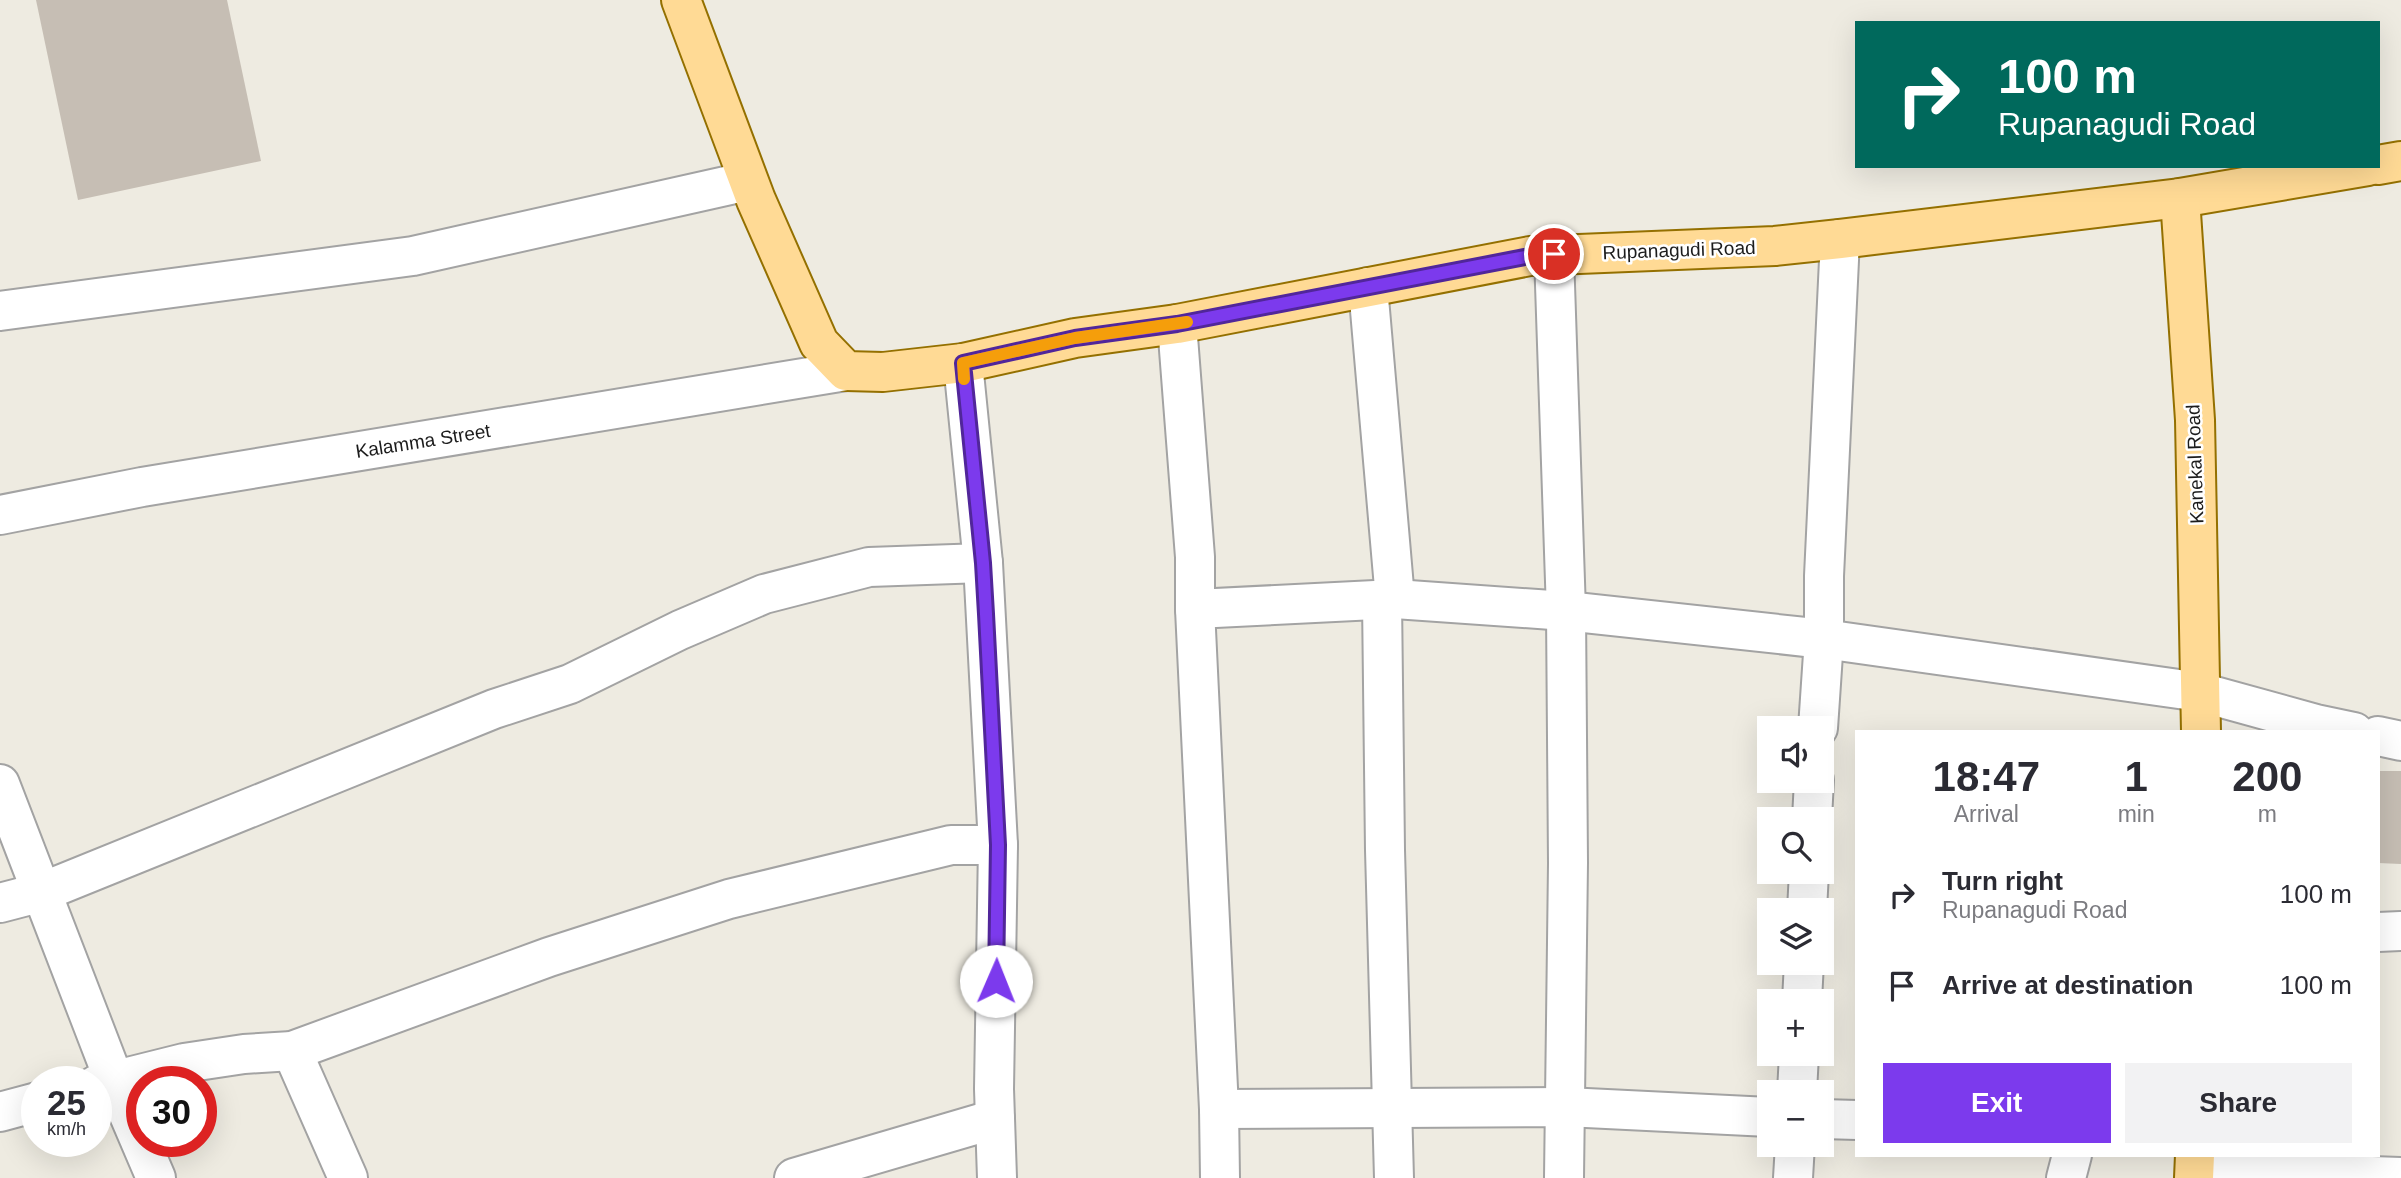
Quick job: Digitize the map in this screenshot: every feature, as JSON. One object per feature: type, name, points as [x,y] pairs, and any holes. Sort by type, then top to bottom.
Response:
[{"type":"main road","points":[[681,0],[752,190],[819,343],[846,370]]},
{"type":"main road","points":[[2380,164],[2401,161]]},
{"type":"main road","name":"Rupanagudi Road","points":[[846,370],[883,372],[963,363],[1075,338],[1177,324],[1530,256],[1775,246],[2180,198],[2356,168]]},
{"type":"main road","name":"Kanekal Road","points":[[2180,198],[2195,420],[2201,730]]},
{"type":"street","points":[[0,311],[413,256],[752,190]]},
{"type":"street","points":[[1819,716],[1840,239]]},
{"type":"street","points":[[1554,254],[1566,611],[1568,863],[1564,1178]]},
{"type":"street","points":[[1368,287],[1388,600],[1385,850],[1394,1178]]},
{"type":"street","points":[[1177,324],[1195,557],[1220,1178]]},
{"type":"street","points":[[963,363],[983,563],[998,845],[995,1119],[998,1178]]},
{"type":"street","name":"Kalamma Street","points":[[0,515],[142,487],[846,370]]},
{"type":"street","points":[[0,903],[42,892],[494,709],[570,684],[680,630],[764,594],[869,567],[983,563]]},
{"type":"street","points":[[1195,609],[1388,600],[1566,611],[1824,639],[2200,692],[2344,730]]},
{"type":"street","points":[[2380,736],[2401,741]]},
{"type":"street","points":[[0,784],[42,892],[100,1066]]},
{"type":"street","points":[[112,1080],[184,1063],[244,1054],[292,1051],[549,957],[729,899],[951,845],[998,845]]},
{"type":"street","points":[[2380,932],[2401,931]]},
{"type":"street","points":[[292,1051],[348,1178]]},
{"type":"street","points":[[112,1095],[156,1178]]},
{"type":"street","points":[[0,1112],[21,1106]]},
{"type":"street","points":[[1219,1110],[1566,1107],[1757,1116]]},
{"type":"street","points":[[794,1178],[995,1119]]},
{"type":"street","points":[[1834,1119],[1855,1120]]},
{"type":"street","points":[[1793,1178],[1794,1157]]},
{"type":"street","points":[[2066,1178],[2071,1157]]},
{"type":"street","points":[[2195,1168],[2401,1177]]},
{"type":"building","points":[[36,0],[227,0],[261,161],[78,200]]},
{"type":"building","points":[[2380,771],[2401,771],[2401,864],[2380,863]]},
{"type":"slow traffic","points":[[964,379],[963,363],[1075,338],[1187,322]]},
{"type":"route","points":[[996,981],[998,845],[986,614],[963,363],[1075,338],[1177,324],[1530,256],[1554,254]]}]
